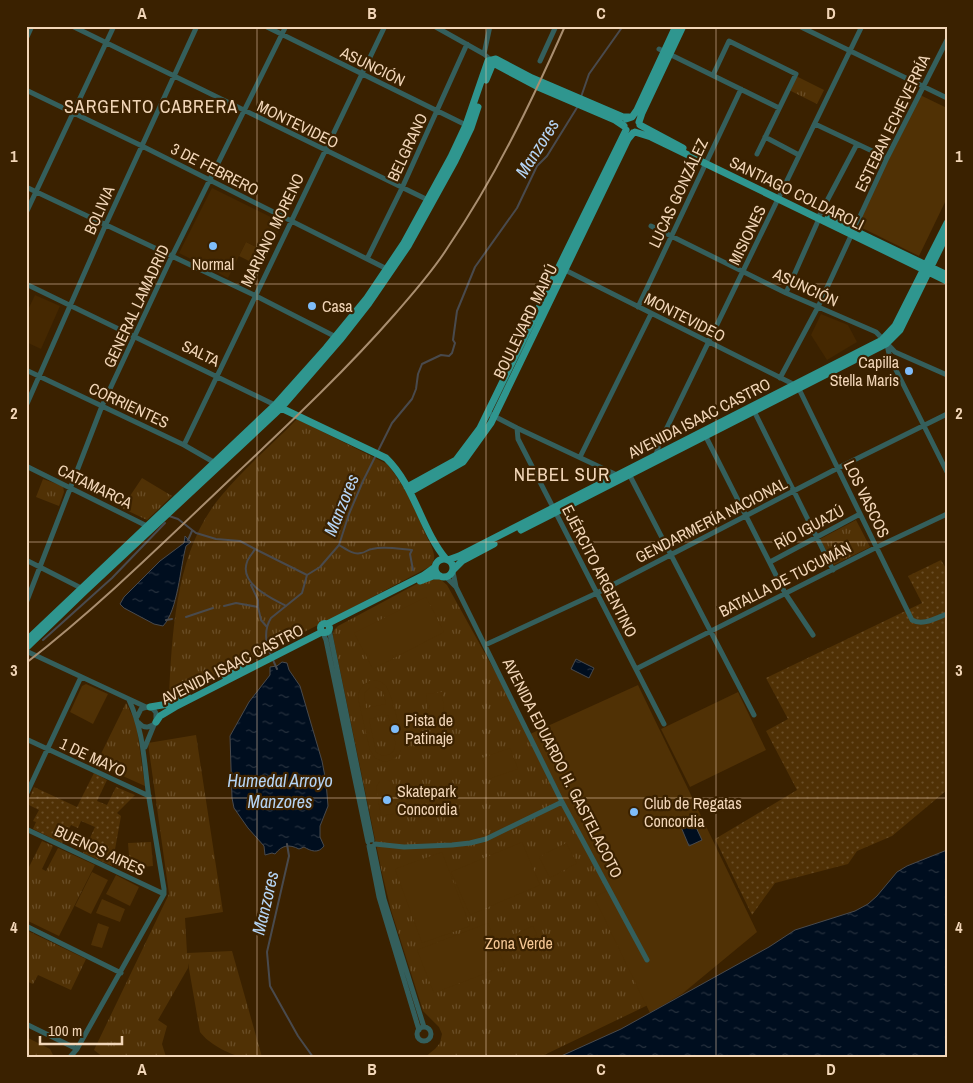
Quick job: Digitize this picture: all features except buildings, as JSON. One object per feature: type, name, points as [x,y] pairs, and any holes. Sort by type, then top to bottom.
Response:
[{"type":"main road","points":[[676,26],[637,110],[625,121],[630,130],[639,128],[642,113],[664,52],[683,26]]},
{"type":"main road","points":[[26,641],[150,528],[278,406],[338,338],[390,270],[456,161],[492,61]]},
{"type":"main road","name":"SANTIAGO COLDAROLI","points":[[492,61],[538,87],[630,117]]},
{"type":"main road","name":"SANTIAGO COLDAROLI","points":[[579,101],[630,130],[644,134],[706,162],[926,268],[947,281]]},
{"type":"main road","points":[[630,117],[637,119],[640,123]]},
{"type":"main road","name":"SANTIAGO COLDAROLI","points":[[640,123],[706,162]]},
{"type":"main road","name":"BOULEVARD MAIPÚ","points":[[408,490],[456,460],[491,415],[628,139],[630,130]]},
{"type":"main road","points":[[884,342],[895,326],[926,268],[947,223]]},
{"type":"main road","points":[[926,268],[947,234]]},
{"type":"main road","name":"SANTIAGO COLDAROLI","points":[[926,268],[947,275]]},
{"type":"main road","name":"AVENIDA ISAAC CASTRO","points":[[628,472],[884,342]]},
{"type":"main road","name":"SALTA","points":[[278,406],[386,458],[394,466],[408,490]]},
{"type":"main road","name":"AVENIDA ISAAC CASTRO","points":[[447,560],[554,510],[656,456],[705,434]]},
{"type":"main road","points":[[408,490],[435,546],[452,563],[453,570],[443,577],[436,572],[435,546]]},
{"type":"main road","name":"AVENIDA ISAAC CASTRO","points":[[453,570],[462,561],[554,510]]},
{"type":"main road","points":[[436,565],[441,560],[447,560]]},
{"type":"main road","name":"AVENIDA ISAAC CASTRO","points":[[325,629],[424,575],[436,565]]},
{"type":"main road","name":"AVENIDA ISAAC CASTRO","points":[[148,707],[168,704],[246,668],[425,579],[443,577]]},
{"type":"main road","points":[[26,650],[83,590]]},
{"type":"main road","name":"AVENIDA ISAAC CASTRO","points":[[155,724],[160,716],[168,710],[246,668]]},
{"type":"street","points":[[26,39],[32,26]]},
{"type":"street","name":"MONTEVIDEO","points":[[72,26],[430,202]]},
{"type":"street","points":[[26,214],[114,26]]},
{"type":"street","name":"BOLIVIA","points":[[26,406],[106,224],[197,26]]},
{"type":"street","name":"ASUNCIÓN","points":[[264,26],[469,126]]},
{"type":"street","name":"GENERAL LAMADRID","points":[[26,604],[102,406],[172,256],[286,26]]},
{"type":"street","name":"MARIANO MORENO","points":[[184,444],[385,26]]},
{"type":"street","name":"SANTIAGO COLDAROLI","points":[[434,26],[484,54],[492,61]]},
{"type":"street","points":[[484,54],[490,26]]},
{"type":"street","points":[[540,61],[556,26]]},
{"type":"street","points":[[799,26],[947,98]]},
{"type":"street","name":"MISIONES","points":[[656,456],[659,444],[862,26]]},
{"type":"street","name":"ESTEBAN ECHEVERRÍA","points":[[780,378],[818,308],[887,158],[947,40]]},
{"type":"street","points":[[713,75],[729,41],[796,74],[757,154]]},
{"type":"street","name":"BELGRANO","points":[[367,259],[402,188],[466,44]]},
{"type":"street","points":[[664,52],[779,108]]},
{"type":"street","name":"LUCAS GONZÁLEZ","points":[[638,307],[741,89]]},
{"type":"street","name":"3 DE FEBRERO","points":[[26,90],[390,270]]},
{"type":"street","points":[[815,124],[887,158]]},
{"type":"street","points":[[765,138],[799,155]]},
{"type":"street","points":[[786,293],[819,218],[857,144]]},
{"type":"street","points":[[26,186],[254,295],[338,338]]},
{"type":"street","name":"ASUNCIÓN","points":[[651,226],[786,293],[876,332],[894,352],[947,375]]},
{"type":"street","name":"MONTEVIDEO","points":[[562,269],[797,387]]},
{"type":"street","name":"SALTA","points":[[26,284],[278,406]]},
{"type":"street","points":[[580,457],[650,314]]},
{"type":"street","points":[[884,342],[890,358],[947,472]]},
{"type":"street","name":"CORRIENTES","points":[[26,370],[184,444],[217,465]]},
{"type":"street","name":"LOS VASCOS","points":[[797,387],[912,620],[915,622],[926,622],[947,614]]},
{"type":"street","points":[[753,409],[832,570]]},
{"type":"street","name":"GENDARMERÍA NACIONAL","points":[[485,645],[597,593],[746,515],[947,414]]},
{"type":"street","points":[[491,415],[619,477]]},
{"type":"street","name":"EJÉRCITO ARGENTINO","points":[[517,428],[518,439],[664,724]]},
{"type":"street","points":[[705,434],[785,593],[813,635]]},
{"type":"street","name":"CATAMARCA","points":[[26,466],[150,528]]},
{"type":"street","points":[[628,472],[754,715]]},
{"type":"street","name":"RÍO IGUAZÚ","points":[[770,562],[860,514]]},
{"type":"street","name":"BATALLA DE TUCUMÁN","points":[[636,669],[877,547],[947,514]]},
{"type":"street","points":[[26,560],[83,590]]},
{"type":"street","name":"AVENIDA EDUARDO H. GASTELACOTO","points":[[453,570],[456,587],[562,802],[647,960]]},
{"type":"street","name":"AVENIDA EDUARDO H. GASTELACOTO","points":[[443,577],[456,587]]},
{"type":"street","points":[[325,629],[384,899],[422,1028]]},
{"type":"street","points":[[26,650],[80,678],[148,707],[156,713],[155,724],[144,750]]},
{"type":"street","points":[[26,795],[80,678]]},
{"type":"street","points":[[70,1057],[77,1049],[121,973],[164,894],[144,750],[138,720],[129,700]]},
{"type":"street","points":[[138,720],[141,709],[148,707]]},
{"type":"street","points":[[138,720],[144,727],[155,724]]},
{"type":"street","name":"1 DE MAYO","points":[[26,739],[149,796]]},
{"type":"street","points":[[371,844],[404,847],[452,846],[470,843],[486,838],[562,802]]},
{"type":"street","name":"BUENOS AIRES","points":[[26,829],[164,894]]},
{"type":"street","points":[[26,926],[121,973]]},
{"type":"street","points":[[26,1024],[77,1049]]},
{"type":"street","points":[[76,1057],[77,1049]]},
{"type":"shaded area","points":[[212,188],[283,223],[268,253],[246,242],[228,278],[179,253]]},
{"type":"shaded area","points":[[35,295],[60,306],[41,349],[26,342],[26,314]]},
{"type":"shaded area","points":[[821,314],[848,325],[857,342],[827,360],[811,335]]},
{"type":"green space","points":[[796,76],[824,90],[817,104],[789,90]]},
{"type":"green space","points":[[918,94],[947,108],[947,198],[919,256],[854,224]]},
{"type":"green space","points":[[246,242],[268,253],[261,267],[239,256]]},
{"type":"green space","points":[[297,419],[387,464],[404,488],[413,506],[433,549],[433,562],[431,566],[327,621],[322,621],[318,625],[171,699],[169,698],[172,645],[179,591],[195,540],[207,516],[222,495]]},
{"type":"green space","points":[[142,478],[172,496],[147,520],[122,508]]},
{"type":"green space","points":[[43,479],[63,486],[64,492],[59,506],[36,497]]},
{"type":"green space","points":[[856,520],[870,547],[834,565],[820,539]]},
{"type":"green space","points":[[941,560],[947,570],[947,790],[892,836],[857,851],[848,864],[775,883],[752,915],[715,839],[797,790],[766,731],[788,719],[766,678],[922,603],[908,576]]},
{"type":"green space","name":"Zona Verde","points":[[440,579],[447,585],[673,993],[540,1057],[425,1057],[440,1043],[442,1034],[439,1027],[423,1011],[391,910],[382,873],[333,636],[334,630],[338,626],[424,580]]},
{"type":"green space","points":[[426,597],[444,632],[373,669],[354,633]]},
{"type":"green space","name":"Pista de Patinaje","points":[[371,680],[377,681],[388,689],[399,726],[401,749],[399,755],[384,762],[375,758],[370,750],[358,698],[359,692]],"holes":[[[370,687],[383,691],[386,704],[366,708],[364,694]],[[388,715],[395,743],[392,753],[383,756],[376,752],[369,719]]]},
{"type":"green space","points":[[86,684],[108,694],[93,724],[70,712],[82,686]]},
{"type":"green space","name":"Club de Regatas Concordia","points":[[638,685],[757,932],[682,994],[650,1013],[594,897],[609,890],[530,734]]},
{"type":"green space","points":[[442,692],[445,719],[429,721],[426,694]]},
{"type":"green space","points":[[738,692],[766,750],[690,787],[661,729]]},
{"type":"green space","points":[[126,703],[136,723],[145,786],[96,764]]},
{"type":"green space","points":[[196,735],[223,912],[185,918],[187,953],[232,951],[262,1057],[237,1056],[219,1048],[200,1032],[188,963],[188,968],[158,1020],[167,1026],[162,1044],[166,1057],[103,1057],[94,1050],[169,894],[148,743]]},
{"type":"green space","points":[[510,748],[518,769],[489,779],[482,758]]},
{"type":"green space","points":[[94,773],[107,780],[97,801],[107,805],[116,787],[135,795],[117,813],[121,816],[112,866],[83,853],[95,827],[81,821],[78,828],[71,825],[62,843],[33,829],[36,822],[33,821],[39,810],[27,804],[34,787],[77,807]]},
{"type":"green space","name":"Skatepark Concordia","points":[[380,778],[387,778],[387,780],[392,782],[398,813],[381,816],[376,787]]},
{"type":"green space","points":[[42,841],[53,846],[42,869],[46,871],[58,848],[95,865],[59,936],[26,920],[26,873]]},
{"type":"green space","points":[[151,842],[153,866],[130,868],[128,843]]},
{"type":"green space","points":[[522,842],[540,885],[470,915],[451,872]]},
{"type":"green space","points":[[566,843],[577,863],[550,878],[539,857]]},
{"type":"green space","points":[[442,852],[470,926],[422,943],[395,869]]},
{"type":"green space","points":[[92,872],[108,880],[91,914],[75,906]]},
{"type":"green space","points":[[116,875],[139,887],[130,906],[106,894]]},
{"type":"green space","points":[[102,899],[125,909],[120,922],[96,913]]},
{"type":"green space","points":[[98,923],[109,927],[102,948],[91,945]]},
{"type":"green space","points":[[488,923],[505,966],[434,993],[417,950]]},
{"type":"green space","points":[[533,926],[537,935],[515,945],[511,936]]},
{"type":"green space","points":[[26,930],[86,959],[71,990],[38,975],[33,984],[26,981]]},
{"type":"green space","points":[[26,1037],[50,1049],[54,1057],[26,1057]]},
{"type":"water","points":[[185,536],[191,542],[186,546],[172,610],[163,626],[154,624],[124,608],[120,604],[124,597],[160,561],[184,543]]},
{"type":"water","points":[[576,659],[594,668],[589,678],[571,669]]},
{"type":"water","name":"Humedal Arroyo Manzores","points":[[282,662],[287,663],[289,670],[300,686],[322,761],[328,806],[320,826],[320,837],[324,846],[322,849],[314,851],[304,847],[299,849],[286,846],[275,854],[265,855],[264,846],[234,808],[230,736],[249,702],[270,675],[270,667],[277,666]]},
{"type":"water","points":[[693,821],[702,840],[689,846],[681,827]]},
{"type":"water","points":[[947,850],[947,1057],[559,1057],[621,1029],[769,947],[795,930],[855,911],[868,904],[877,896],[897,872]]},
{"type":"waterway","name":"Manzores","points":[[581,97],[589,74],[623,26]]},
{"type":"waterway","name":"Manzores","points":[[271,655],[267,646],[266,636],[271,618],[302,593],[307,575],[320,567],[339,545],[349,514],[363,481],[392,423],[412,399],[422,364],[441,355],[449,356],[452,353],[455,343],[453,340],[457,311],[475,267],[517,208],[537,166],[547,156],[578,106]]},
{"type":"waterway","points":[[169,516],[178,519],[196,533],[216,539],[240,541],[255,549],[247,562],[246,570],[248,577],[258,589],[286,606]]},
{"type":"waterway","points":[[43,640],[112,578],[165,523]]},
{"type":"waterway","points":[[188,540],[192,531]]},
{"type":"waterway","points":[[339,545],[355,553],[382,548],[412,550],[410,554],[413,570]]},
{"type":"waterway","points":[[255,549],[307,575]]},
{"type":"waterway","points":[[251,585],[258,600],[258,606]]},
{"type":"waterway","points":[[224,606],[236,603],[258,607],[261,620],[267,627]]},
{"type":"waterway","points":[[186,617],[213,608]]},
{"type":"waterway","points":[[166,620],[172,619]]},
{"type":"waterway","name":"Manzores","points":[[273,660],[277,669]]},
{"type":"waterway","name":"Manzores","points":[[287,844],[289,856],[267,952],[270,986],[298,1036],[313,1057]]},
{"type":"railway","points":[[26,663],[82,617],[162,545],[280,432],[377,334],[430,273],[465,221],[497,167],[565,26]]},
{"type":"place","name":"Normal","points":[[213,246]]},
{"type":"place","name":"Casa","points":[[312,306]]},
{"type":"place","name":"Capilla Stella Maris","points":[[909,371]]},
{"type":"place","name":"Pista de Patinaje","points":[[395,729]]},
{"type":"place","name":"Skatepark Concordia","points":[[387,800]]},
{"type":"place","name":"Club de Regatas Concordia","points":[[634,812]]},
{"type":"district","name":"SARGENTO CABRERA","points":[[151,106]]},
{"type":"district","name":"NEBEL SUR","points":[[562,474]]}]
